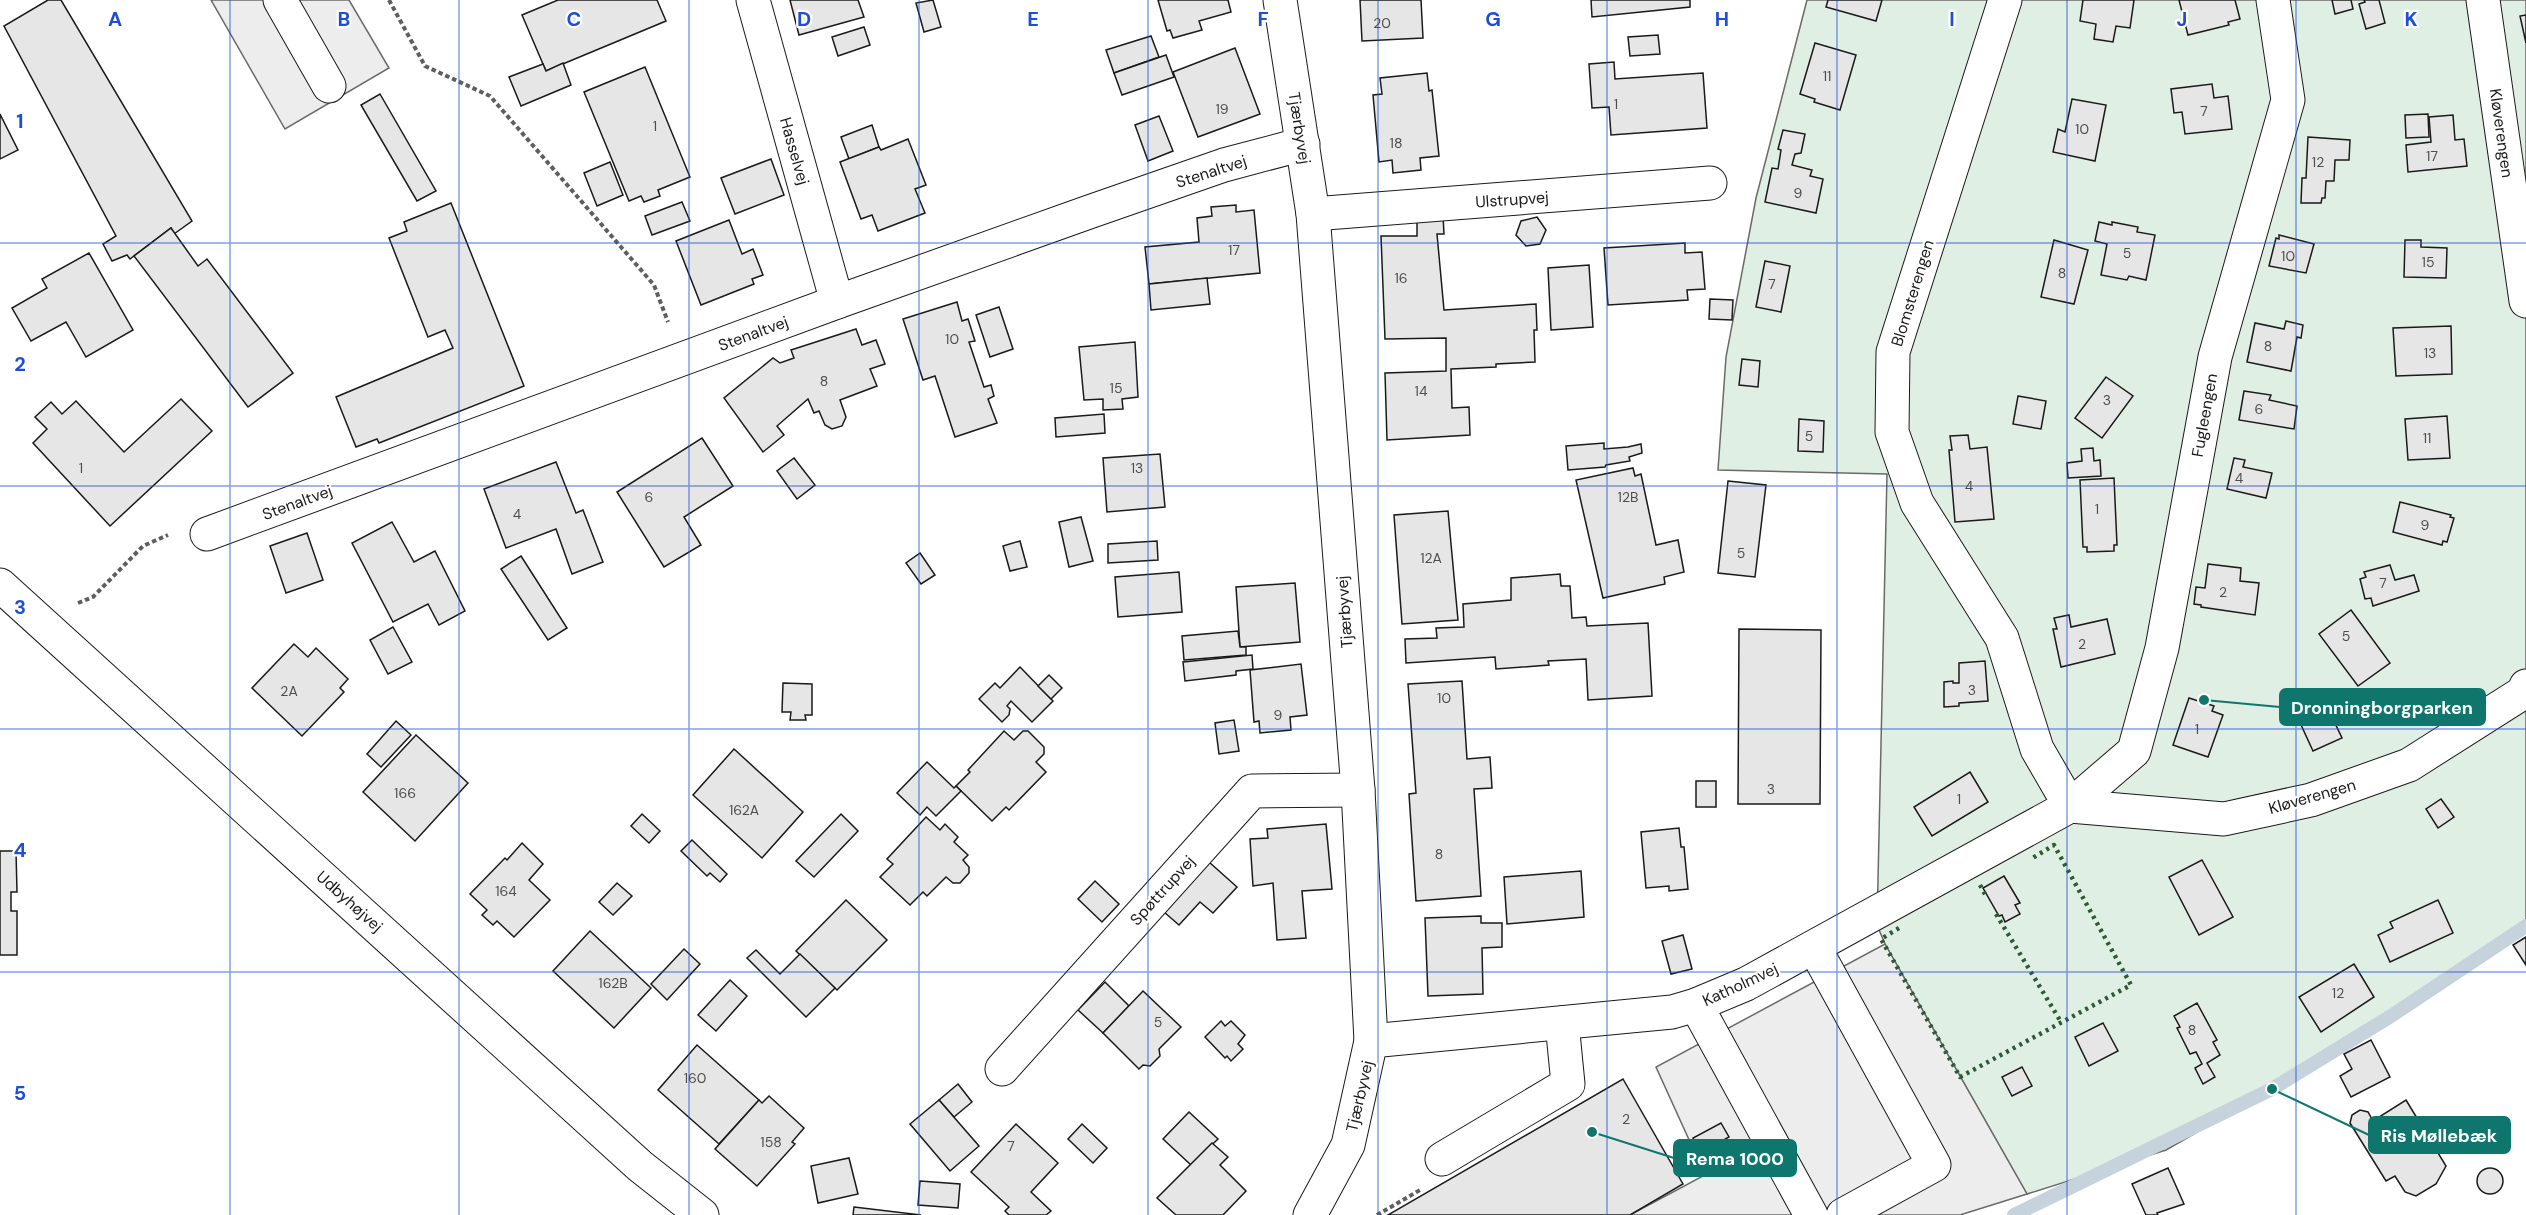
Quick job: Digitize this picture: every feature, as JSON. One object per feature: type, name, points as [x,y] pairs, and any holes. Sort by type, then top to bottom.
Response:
[{"type":"street","points":[[280,0],[329,86]]},
{"type":"street","name":"Hasselvej","points":[[753,0],[837,302]]},
{"type":"street","name":"Tjærbyvej","points":[[1280,0],[1313,214],[1358,790],[1371,1041],[1348,1145],[1310,1215]]},
{"type":"street","name":"Blomsterengen","points":[[2005,0],[1893,351],[1892,432],[1917,503],[2002,638],[2037,749],[2070,806]]},
{"type":"street","name":"Fugleengen","points":[[2070,806],[2134,751],[2162,648],[2215,357],[2288,100],[2273,0]]},
{"type":"street","name":"Kløverengen","points":[[2484,0],[2526,301]]},
{"type":"street","name":"Stenaltvej","points":[[207,534],[837,302],[1224,165],[1303,144]]},
{"type":"street","name":"Ulstrupvej","points":[[1313,214],[1710,183]]},
{"type":"street","name":"Udbyhøjvej","points":[[0,585],[640,1166],[702,1215]]},
{"type":"street","name":"Kløverengen","points":[[2070,806],[2224,819],[2311,800],[2409,765],[2524,693],[2526,686]]},
{"type":"street","name":"Spøttrupvej","points":[[1002,1069],[1252,791],[1358,790]]},
{"type":"street","name":"Katholmvej","points":[[1371,1041],[1672,1012],[1696,1005],[1746,984],[2070,806]]},
{"type":"street","points":[[1814,947],[1934,1166],[1843,1215]]},
{"type":"street","points":[[1696,1005],[1799,1211]]},
{"type":"street","points":[[1442,1159],[1568,1084],[1562,1023]]},
{"type":"path","points":[[389,0],[425,66],[490,96],[654,285],[683,359]]},
{"type":"path","points":[[38,618],[93,597],[142,546],[185,528],[207,534]]},
{"type":"path","points":[[1377,1215],[1428,1185],[1442,1159]]},
{"type":"green space","points":[[1807,0],[2526,0],[2526,930],[2382,1026],[2166,1150],[2027,1194],[1885,944],[1877,925],[1887,474],[1718,470],[1726,357],[1756,198]]},
{"type":"shaded area","points":[[211,0],[349,0],[389,68],[285,129]]},
{"type":"shaded area","points":[[1885,944],[2027,1194],[1960,1215],[1630,1215],[1705,1175],[1656,1067]]},
{"type":"building","points":[[48,0],[61,0],[192,221],[174,234],[171,228],[130,259],[127,255],[112,261],[103,244],[116,236],[4,26]]},
{"type":"building","points":[[558,0],[657,0],[666,21],[546,71],[522,15]]},
{"type":"building","points":[[790,0],[858,0],[864,17],[799,35]]},
{"type":"building","points":[[933,0],[941,27],[924,32],[916,3]]},
{"type":"building","points":[[1158,0],[1228,0],[1231,12],[1199,21],[1202,30],[1173,38],[1170,30],[1167,31]]},
{"type":"building","points":[[1360,0],[1421,0],[1423,38],[1362,41]]},
{"type":"building","points":[[1591,0],[1690,0],[1690,7],[1592,17]]},
{"type":"building","points":[[1828,0],[1882,0],[1876,21],[1826,7]]},
{"type":"building","points":[[2083,0],[2134,0],[2130,28],[2116,26],[2113,42],[2094,39],[2096,24],[2080,21]]},
{"type":"building","points":[[2179,0],[2235,0],[2240,19],[2228,22],[2229,25],[2188,35]]},
{"type":"building","points":[[2332,0],[2351,0],[2353,9],[2335,14]]},
{"type":"building","points":[[2364,0],[2379,0],[2385,23],[2366,29],[2359,4],[2365,2]]},
{"type":"building","points":[[2526,15],[2526,43],[2520,16]]},
{"type":"building","points":[[864,27],[870,45],[838,56],[832,37]]},
{"type":"building","points":[[1658,35],[1660,54],[1630,56],[1628,37]]},
{"type":"building","points":[[1151,36],[1159,57],[1114,73],[1106,50]]},
{"type":"building","points":[[1815,43],[1856,55],[1840,110],[1814,102],[1815,99],[1800,94]]},
{"type":"building","points":[[1235,48],[1260,114],[1198,137],[1173,72]]},
{"type":"building","points":[[1166,55],[1174,77],[1122,95],[1114,73]]},
{"type":"building","points":[[1614,62],[1615,79],[1703,73],[1707,128],[1611,135],[1609,107],[1592,108],[1589,64]]},
{"type":"building","points":[[563,63],[571,85],[521,106],[509,77],[543,64],[546,71]]},
{"type":"building","points":[[645,67],[690,177],[658,190],[660,196],[644,202],[641,196],[629,201],[584,92]]},
{"type":"building","points":[[1427,73],[1429,91],[1432,90],[1439,156],[1420,158],[1421,170],[1393,173],[1392,160],[1379,162],[1373,95],[1382,94],[1380,78]]},
{"type":"building","points":[[2212,84],[2214,98],[2228,96],[2232,129],[2185,134],[2182,112],[2174,113],[2171,89]]},
{"type":"building","points":[[380,94],[436,191],[417,201],[361,105]]},
{"type":"building","points":[[2072,99],[2106,105],[2095,161],[2053,152],[2058,129],[2065,132]]},
{"type":"building","points":[[0,114],[18,150],[0,159]]},
{"type":"building","points":[[2428,114],[2429,137],[2406,138],[2405,115]]},
{"type":"building","points":[[2453,115],[2455,140],[2464,139],[2467,166],[2408,172],[2406,145],[2431,142],[2429,117]]},
{"type":"building","points":[[1159,116],[1173,151],[1148,161],[1135,125]]},
{"type":"building","points":[[872,125],[879,147],[849,159],[841,137]]},
{"type":"building","points":[[1783,130],[1805,134],[1801,153],[1795,154],[1792,165],[1812,170],[1810,176],[1823,179],[1816,213],[1765,202],[1772,168],[1778,169],[1781,150],[1778,149]]},
{"type":"building","points":[[2308,137],[2350,140],[2349,160],[2335,160],[2334,181],[2326,181],[2325,198],[2322,198],[2321,203],[2301,203],[2302,178],[2306,178]]},
{"type":"building","points":[[908,139],[926,185],[915,189],[925,213],[878,231],[872,215],[861,219],[840,162]]},
{"type":"building","points":[[771,159],[784,195],[735,214],[721,178]]},
{"type":"building","points":[[610,162],[623,195],[597,206],[584,173]]},
{"type":"building","points":[[682,202],[690,221],[652,235],[645,216]]},
{"type":"building","points":[[451,203],[524,386],[379,443],[377,439],[356,447],[336,397],[453,348],[445,330],[428,337],[389,238],[407,231],[404,222]]},
{"type":"building","points":[[1236,205],[1236,212],[1254,210],[1260,273],[1149,284],[1145,247],[1199,242],[1197,218],[1212,216],[1211,207]]},
{"type":"building","points":[[1443,216],[1444,234],[1437,234],[1444,310],[1536,304],[1535,362],[1451,369],[1452,408],[1469,407],[1470,435],[1387,440],[1385,373],[1446,371],[1446,338],[1385,339],[1381,236],[1417,236],[1417,218]]},
{"type":"building","points":[[1537,217],[1546,230],[1540,244],[1526,246],[1516,235],[1521,221]]},
{"type":"building","points":[[729,220],[742,254],[753,249],[763,275],[752,279],[754,284],[701,305],[676,241]]},
{"type":"building","points":[[2099,222],[2138,227],[2137,232],[2155,235],[2146,280],[2129,276],[2127,280],[2101,275],[2107,244],[2095,241]]},
{"type":"building","points":[[171,228],[198,266],[207,259],[293,373],[248,407],[134,256]]},
{"type":"building","points":[[2279,235],[2314,244],[2306,273],[2269,266],[2276,238],[2279,239]]},
{"type":"building","points":[[2054,240],[2088,250],[2074,304],[2041,297]]},
{"type":"building","points":[[2405,240],[2421,240],[2421,247],[2447,248],[2446,278],[2404,277]]},
{"type":"building","points":[[1685,243],[1685,253],[1702,252],[1705,289],[1687,290],[1688,300],[1608,305],[1604,248]]},
{"type":"building","points":[[89,253],[133,330],[86,357],[66,322],[31,341],[12,308],[47,288],[42,279]]},
{"type":"building","points":[[1765,261],[1790,266],[1781,312],[1756,307]]},
{"type":"building","points":[[1589,265],[1593,327],[1551,330],[1548,268]]},
{"type":"building","points":[[1207,278],[1210,304],[1151,310],[1149,284]]},
{"type":"building","points":[[1710,299],[1733,300],[1732,320],[1709,319]]},
{"type":"building","points":[[957,302],[962,321],[968,319],[975,341],[969,342],[984,387],[991,385],[994,396],[988,399],[997,423],[955,437],[935,376],[923,380],[903,319]]},
{"type":"building","points":[[999,307],[1013,349],[990,357],[976,315]]},
{"type":"building","points":[[2286,321],[2303,325],[2301,338],[2297,337],[2291,371],[2247,362],[2255,323],[2284,329]]},
{"type":"building","points":[[2451,326],[2452,374],[2396,376],[2393,328]]},
{"type":"building","points":[[856,329],[862,345],[876,340],[885,364],[870,369],[877,386],[840,400],[846,417],[842,426],[832,429],[825,425],[819,411],[814,413],[808,399],[777,426],[784,435],[763,452],[724,398],[773,358],[780,363],[794,358],[791,350]]},
{"type":"building","points":[[1135,342],[1138,397],[1122,399],[1123,409],[1103,410],[1103,399],[1084,400],[1079,347]]},
{"type":"building","points":[[1742,359],[1760,361],[1758,387],[1739,385]]},
{"type":"building","points":[[2106,377],[2133,396],[2102,438],[2075,418]]},
{"type":"building","points":[[2244,391],[2271,395],[2269,400],[2297,406],[2294,429],[2239,420]]},
{"type":"building","points":[[2018,396],[2046,401],[2041,429],[2013,424]]},
{"type":"building","points":[[181,399],[212,431],[110,526],[33,443],[47,429],[35,417],[51,402],[62,414],[76,401],[124,452]]},
{"type":"building","points":[[1104,414],[1105,433],[1056,437],[1055,418]]},
{"type":"building","points":[[2447,416],[2450,458],[2408,460],[2405,419]]},
{"type":"building","points":[[1799,419],[1824,421],[1823,452],[1798,451]]},
{"type":"building","points":[[1968,435],[1970,449],[1987,447],[1994,519],[1955,522],[1949,450],[1952,450],[1950,436]]},
{"type":"building","points":[[702,438],[733,486],[684,517],[701,545],[664,567],[617,492]]},
{"type":"building","points":[[1604,443],[1604,449],[1641,444],[1642,453],[1629,457],[1630,461],[1605,467],[1568,470],[1566,446]]},
{"type":"building","points":[[2093,448],[2094,461],[2100,460],[2101,476],[2068,478],[2067,463],[2082,461],[2081,449]]},
{"type":"building","points":[[1160,454],[1165,507],[1107,512],[1103,458]]},
{"type":"building","points":[[794,458],[815,485],[797,499],[777,471]]},
{"type":"building","points":[[2234,458],[2245,460],[2243,467],[2272,473],[2266,498],[2227,489]]},
{"type":"building","points":[[556,462],[576,513],[583,510],[603,562],[572,574],[556,529],[506,548],[484,489]]},
{"type":"building","points":[[1633,468],[1635,476],[1641,474],[1656,545],[1678,540],[1684,572],[1664,577],[1665,584],[1603,598],[1576,480]]},
{"type":"building","points":[[2114,478],[2117,545],[2114,545],[2114,551],[2087,552],[2087,547],[2083,547],[2080,480]]},
{"type":"building","points":[[1728,481],[1766,485],[1755,577],[1718,573]]},
{"type":"building","points":[[2400,502],[2451,515],[2450,517],[2454,518],[2447,542],[2443,541],[2442,545],[2393,532]]},
{"type":"building","points":[[1448,511],[1458,620],[1402,624],[1394,515]]},
{"type":"building","points":[[1081,517],[1093,561],[1069,567],[1059,522]]},
{"type":"building","points":[[392,522],[414,562],[435,551],[465,611],[439,625],[428,604],[393,622],[352,543]]},
{"type":"building","points":[[307,533],[323,580],[286,593],[270,546]]},
{"type":"building","points":[[1020,541],[1027,567],[1010,571],[1003,546]]},
{"type":"building","points":[[1157,541],[1158,560],[1108,563],[1108,544]]},
{"type":"building","points":[[920,553],[935,575],[921,584],[906,563]]},
{"type":"building","points":[[521,556],[567,628],[548,640],[501,569]]},
{"type":"building","points":[[2208,564],[2241,568],[2240,581],[2259,583],[2255,615],[2194,604],[2196,587],[2205,588]]},
{"type":"building","points":[[2390,565],[2395,580],[2414,575],[2419,591],[2373,606],[2371,598],[2365,599],[2360,579],[2366,577],[2364,572]]},
{"type":"building","points":[[1179,572],[1182,612],[1118,617],[1115,577]]},
{"type":"building","points":[[1560,574],[1561,586],[1570,586],[1572,618],[1586,617],[1587,626],[1648,623],[1652,696],[1588,700],[1586,659],[1548,661],[1549,665],[1496,669],[1495,657],[1406,663],[1405,639],[1437,638],[1436,628],[1464,627],[1463,604],[1511,600],[1511,578]]},
{"type":"building","points":[[1295,583],[1300,642],[1240,647],[1236,587]]},
{"type":"building","points":[[2351,610],[2390,663],[2358,686],[2319,634]]},
{"type":"building","points":[[2069,615],[2071,627],[2107,619],[2115,654],[2061,667],[2053,629],[2057,629],[2054,618]]},
{"type":"building","points":[[393,627],[412,662],[388,674],[370,640]]},
{"type":"building","points":[[1739,629],[1821,630],[1820,804],[1738,804]]},
{"type":"building","points":[[1238,631],[1240,647],[1246,647],[1246,655],[1184,660],[1182,636]]},
{"type":"building","points":[[294,644],[308,657],[316,648],[348,679],[340,688],[344,692],[302,736],[252,688]]},
{"type":"building","points":[[1252,655],[1253,669],[1236,671],[1236,675],[1185,681],[1183,662]]},
{"type":"building","points":[[1985,661],[1988,701],[1959,703],[1959,706],[1944,707],[1944,682],[1959,683],[1959,663]]},
{"type":"building","points":[[1301,664],[1307,715],[1290,717],[1291,730],[1260,733],[1259,721],[1254,722],[1250,670]]},
{"type":"building","points":[[1020,667],[1053,701],[1032,722],[1011,701],[1007,706],[1010,709],[1009,715],[1002,722],[979,699],[995,683],[1000,688]]},
{"type":"building","points":[[1049,675],[1062,688],[1051,699],[1038,686]]},
{"type":"building","points":[[1462,681],[1467,759],[1490,757],[1492,788],[1474,789],[1481,896],[1416,901],[1409,794],[1416,793],[1408,684]]},
{"type":"building","points":[[783,683],[812,684],[812,715],[805,715],[806,720],[790,720],[791,712],[782,712]]},
{"type":"building","points":[[2319,690],[2342,738],[2313,751],[2297,716],[2313,708],[2307,696]]},
{"type":"building","points":[[2189,698],[2214,706],[2212,711],[2223,715],[2208,757],[2173,745]]},
{"type":"building","points":[[1234,720],[1239,751],[1219,754],[1215,723]]},
{"type":"building","points":[[396,721],[411,735],[381,767],[367,754]]},
{"type":"building","points":[[1004,731],[1014,740],[1023,731],[1028,731],[1044,747],[1044,754],[1036,762],[1046,772],[1009,810],[1006,807],[992,821],[956,786]]},
{"type":"building","points":[[416,735],[468,783],[415,841],[363,792]]},
{"type":"building","points":[[734,749],[803,812],[762,858],[693,795]]},
{"type":"building","points":[[927,762],[954,788],[956,786],[961,791],[936,816],[927,807],[920,815],[897,793]]},
{"type":"building","points":[[1970,772],[1988,802],[1932,836],[1914,807]]},
{"type":"building","points":[[1696,781],[1716,781],[1716,807],[1696,807]]},
{"type":"building","points":[[2441,799],[2454,817],[2438,828],[2426,809]]},
{"type":"building","points":[[642,814],[660,831],[649,843],[631,826]]},
{"type":"building","points":[[841,814],[858,831],[814,877],[796,861]]},
{"type":"building","points":[[926,817],[940,830],[945,824],[958,837],[954,842],[968,855],[963,860],[969,867],[969,873],[960,883],[953,883],[946,877],[927,896],[923,892],[910,905],[880,877],[893,864],[887,859]]},
{"type":"building","points":[[1326,824],[1332,889],[1302,891],[1306,938],[1277,940],[1273,883],[1253,886],[1250,839],[1268,838],[1267,829]]},
{"type":"building","points":[[1679,828],[1681,847],[1684,847],[1688,889],[1669,891],[1669,886],[1646,888],[1641,832]]},
{"type":"building","points":[[692,840],[727,874],[720,882],[710,873],[707,876],[681,851]]},
{"type":"building","points":[[522,843],[543,864],[529,880],[550,900],[514,937],[497,921],[493,925],[482,915],[487,910],[470,894]]},
{"type":"building","points":[[0,851],[16,851],[17,892],[11,892],[11,911],[17,911],[17,955],[0,955]]},
{"type":"building","points":[[2202,860],[2233,917],[2199,935],[2169,877]]},
{"type":"building","points":[[1209,862],[1237,887],[1213,913],[1200,902],[1179,925],[1164,912]]},
{"type":"building","points":[[1581,871],[1584,917],[1507,924],[1504,877]]},
{"type":"building","points":[[2004,876],[2020,903],[2015,905],[2020,914],[2005,922],[1983,888]]},
{"type":"building","points":[[1095,881],[1119,904],[1102,922],[1078,899]]},
{"type":"building","points":[[617,883],[632,896],[613,915],[599,902]]},
{"type":"building","points":[[846,900],[887,940],[837,990],[796,951]]},
{"type":"building","points":[[2438,900],[2453,933],[2390,962],[2378,935],[2393,928],[2390,922]]},
{"type":"building","points":[[1481,916],[1481,923],[1502,923],[1502,947],[1482,948],[1483,994],[1428,996],[1425,918]]},
{"type":"building","points":[[590,931],[651,988],[614,1028],[553,971]]},
{"type":"building","points":[[1683,935],[1692,969],[1671,974],[1662,941]]},
{"type":"building","points":[[2526,937],[2526,965],[2513,945]]},
{"type":"building","points":[[684,949],[700,964],[667,1000],[651,984]]},
{"type":"building","points":[[756,950],[780,974],[800,954],[835,988],[806,1017],[747,958]]},
{"type":"building","points":[[2354,964],[2374,997],[2321,1032],[2299,997]]},
{"type":"building","points":[[730,980],[747,996],[716,1031],[698,1015]]},
{"type":"building","points":[[1105,982],[1129,1006],[1103,1033],[1078,1010]]},
{"type":"building","points":[[1143,991],[1181,1027],[1159,1049],[1160,1056],[1150,1066],[1143,1065],[1139,1069],[1103,1033]]},
{"type":"building","points":[[2197,1003],[2217,1040],[2213,1042],[2220,1055],[2207,1063],[2215,1077],[2203,1084],[2195,1068],[2202,1064],[2196,1052],[2190,1054],[2177,1028],[2180,1027],[2174,1016]]},
{"type":"building","points":[[1221,1021],[1225,1026],[1231,1021],[1245,1035],[1238,1044],[1243,1049],[1231,1061],[1227,1056],[1225,1058],[1205,1037]]},
{"type":"building","points":[[2103,1023],[2118,1051],[2089,1066],[2075,1037]]},
{"type":"building","points":[[2371,1040],[2390,1077],[2351,1097],[2340,1076],[2352,1069],[2344,1054]]},
{"type":"building","points":[[697,1045],[759,1100],[719,1144],[658,1090]]},
{"type":"building","points":[[2022,1067],[2032,1086],[2012,1096],[2002,1077]]},
{"type":"building","points":[[1623,1079],[1683,1184],[1630,1215],[1388,1215]]},
{"type":"building","points":[[958,1084],[972,1102],[954,1117],[939,1100]]},
{"type":"building","points":[[769,1096],[804,1128],[792,1142],[795,1144],[757,1186],[715,1149],[759,1100],[762,1103]]},
{"type":"building","points":[[939,1100],[979,1146],[950,1171],[910,1124]]},
{"type":"building","points":[[2406,1100],[2446,1166],[2436,1184],[2416,1196],[2405,1192],[2395,1176],[2386,1181],[2350,1123],[2352,1115],[2360,1110],[2368,1112],[2373,1121]]},
{"type":"building","points":[[1189,1112],[1218,1139],[1191,1165],[1163,1139]]},
{"type":"building","points":[[1721,1123],[1729,1137],[1701,1153],[1693,1138]]},
{"type":"building","points":[[1016,1124],[1058,1163],[1031,1192],[1051,1211],[1046,1215],[1009,1215],[1005,1211],[1009,1207],[971,1172]]},
{"type":"building","points":[[1082,1124],[1107,1148],[1093,1163],[1068,1139]]},
{"type":"building","points":[[1212,1143],[1228,1157],[1220,1165],[1246,1191],[1223,1215],[1176,1215],[1157,1198]]},
{"type":"building","points":[[849,1158],[858,1194],[818,1203],[811,1166]]},
{"type":"building","points":[[2168,1168],[2184,1204],[2157,1213],[2158,1215],[2146,1215],[2132,1184]]},
{"type":"building","points":[[2490,1168],[2499,1172],[2503,1181],[2499,1190],[2490,1194],[2481,1190],[2477,1181],[2481,1172]]},
{"type":"building","points":[[920,1181],[960,1184],[958,1208],[918,1205]]},
{"type":"building","points":[[854,1207],[921,1215],[853,1215]]},
{"type":"waterway","points":[[2014,1215],[2272,1089],[2391,1016],[2526,926]]},
{"type":"hedge","points":[[1899,928],[1881,939],[1960,1077],[2131,985],[2054,845],[2031,859]]},
{"type":"hedge","points":[[1980,885],[1986,896]]},
{"type":"hedge","points":[[1996,914],[2061,1022]]},
{"type":"place","name":"Dronningborgparken","points":[[2204,700]]},
{"type":"place","name":"Ris Møllebæk","points":[[2272,1089]]},
{"type":"place","name":"Rema 1000","points":[[1592,1132]]}]
